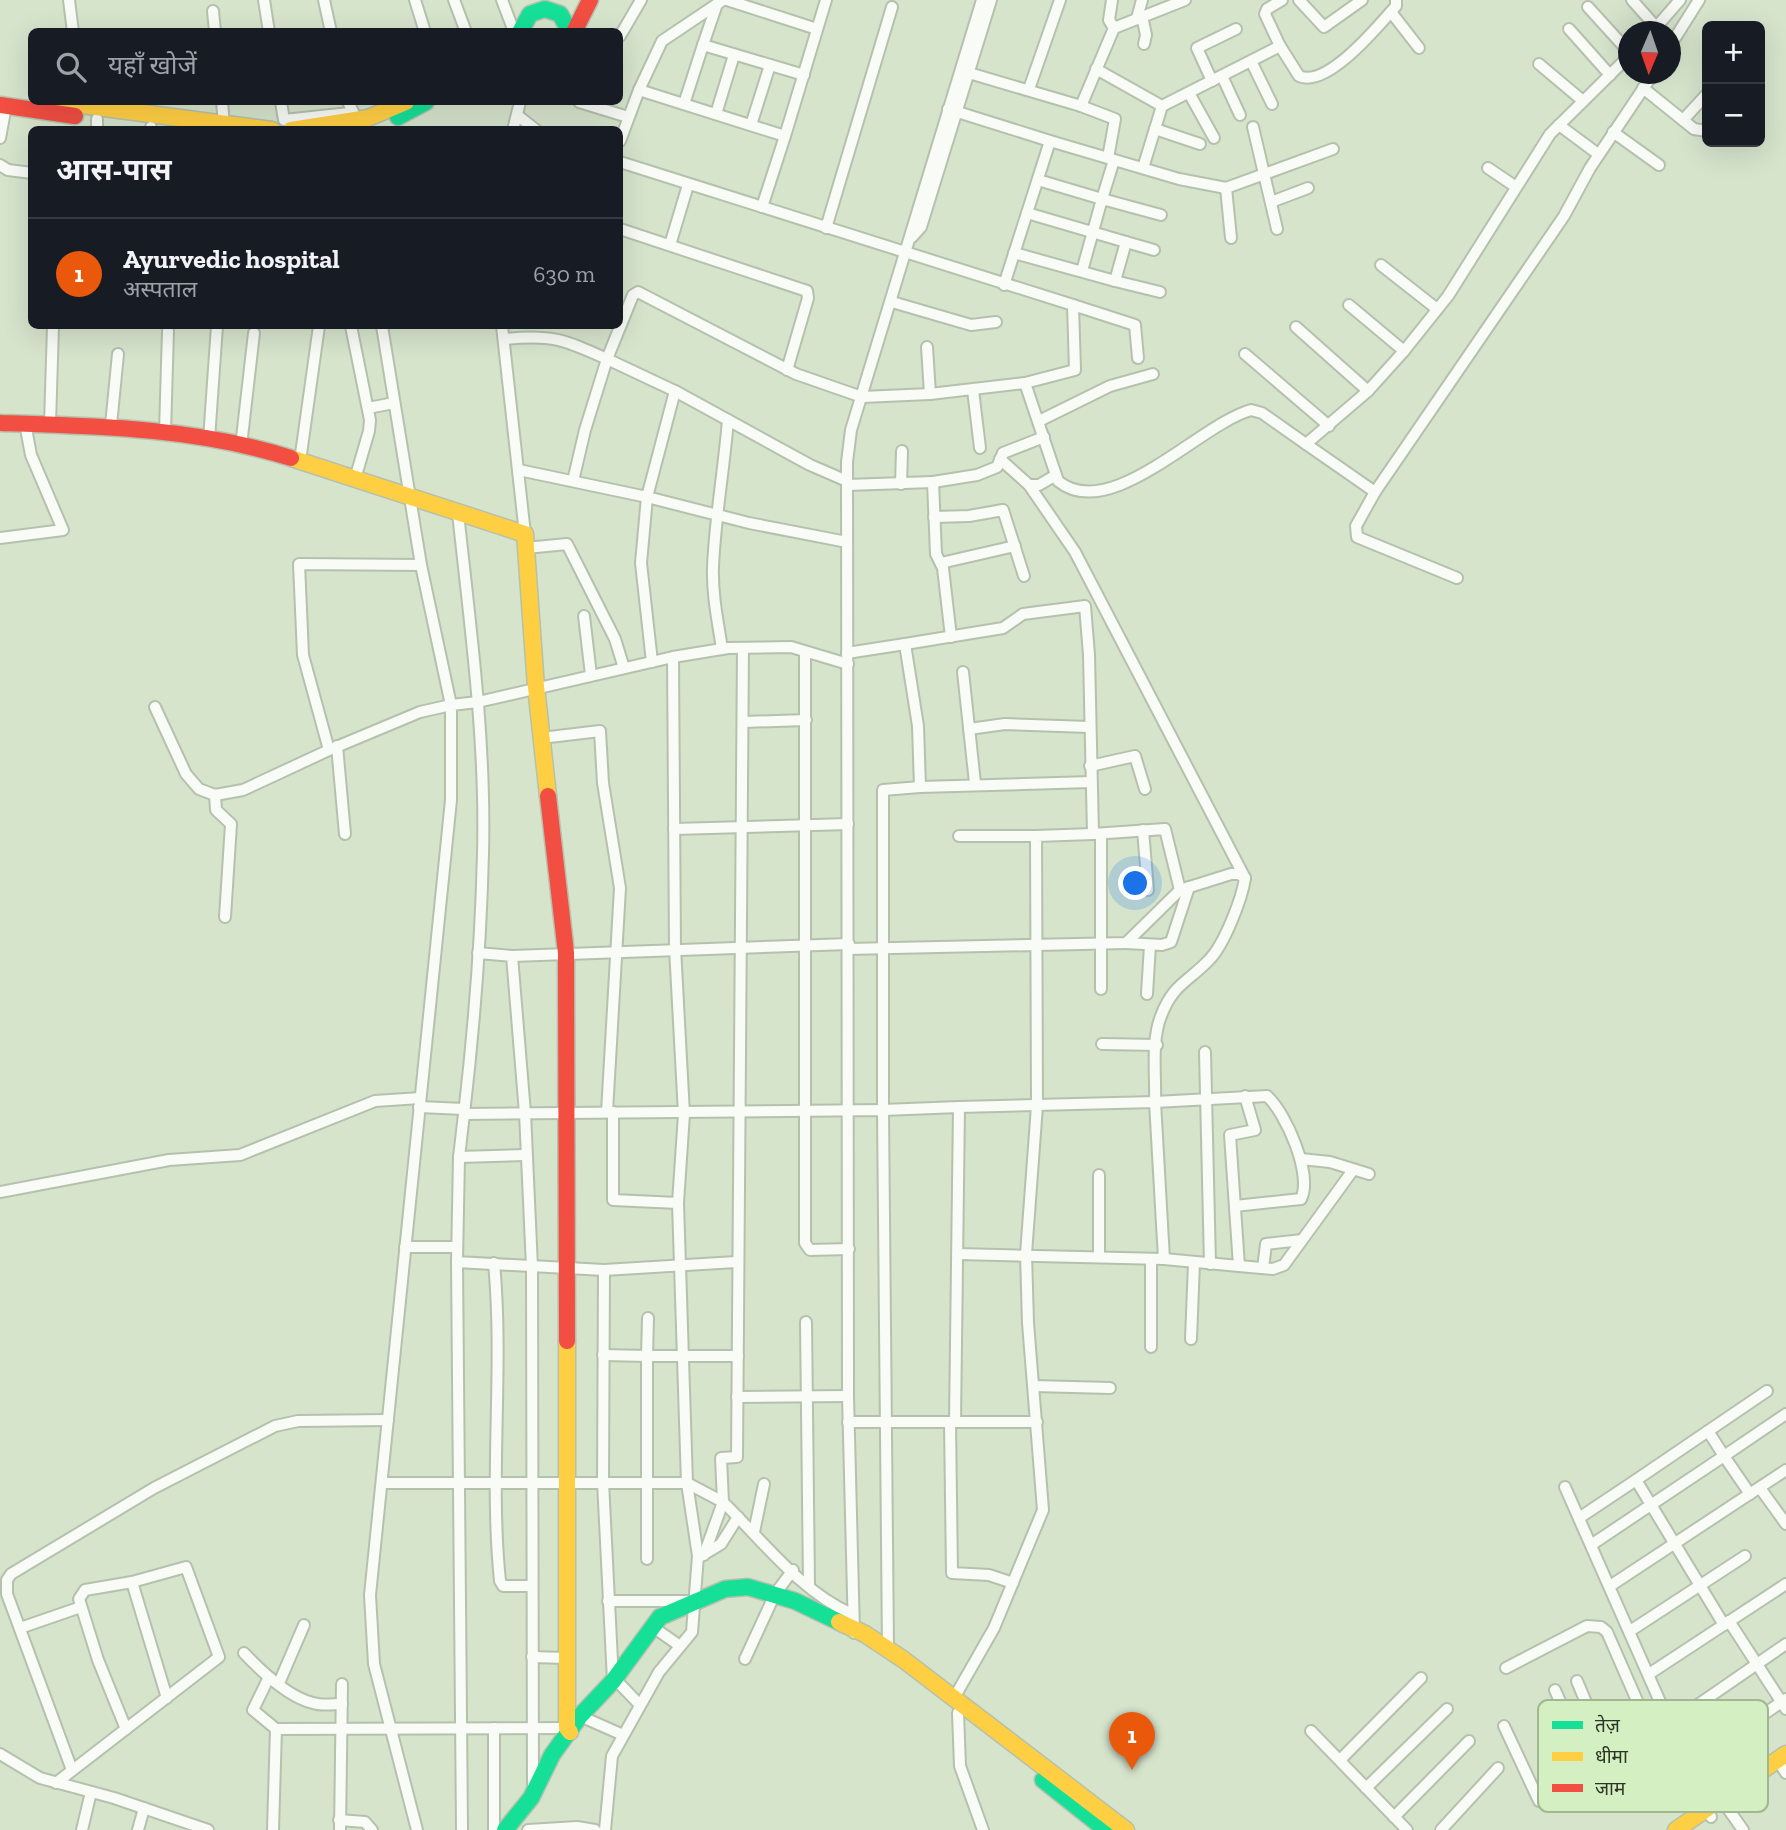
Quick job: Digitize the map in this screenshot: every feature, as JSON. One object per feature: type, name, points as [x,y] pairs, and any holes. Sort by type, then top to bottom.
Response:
[{"type":"main road","points":[[519,26],[554,0]]},
{"type":"main road","points":[[574,28],[590,0]]},
{"type":"main road","points":[[519,26],[537,10],[552,10],[565,19],[570,28]]},
{"type":"main road","points":[[2,101],[28,98]]},
{"type":"main road","points":[[2,101],[28,105]]},
{"type":"main road","points":[[29,105],[89,114],[214,126]]},
{"type":"main road","points":[[66,105],[89,114],[142,126]]},
{"type":"main road","points":[[356,119],[397,105]]},
{"type":"main road","points":[[292,126],[356,119],[395,119],[421,105]]},
{"type":"main road","points":[[0,423],[111,425],[242,446],[300,461],[458,513],[526,541],[536,687],[566,953],[565,1482],[568,1730]]},
{"type":"main road","points":[[505,1830],[533,1793],[568,1730],[613,1679],[660,1617],[693,1601],[748,1587],[775,1594],[851,1624],[888,1649],[1107,1830]]},
{"type":"main road","points":[[851,1624],[956,1706],[1126,1830]]},
{"type":"main road","points":[[1768,1777],[1785,1765]]},
{"type":"main road","points":[[1768,1776],[1785,1765]]},
{"type":"main road","points":[[1676,1830],[1709,1812]]},
{"type":"main road","points":[[1692,1830],[1709,1812]]},
{"type":"street","points":[[69,0],[72,28]]},
{"type":"street","points":[[264,0],[269,28]]},
{"type":"street","points":[[324,0],[330,28]]},
{"type":"street","points":[[415,0],[424,28]]},
{"type":"street","points":[[454,0],[464,28]]},
{"type":"street","points":[[502,0],[519,26]]},
{"type":"street","points":[[623,31],[641,0]]},
{"type":"street","points":[[762,207],[826,0]]},
{"type":"street","points":[[825,228],[893,3],[882,0]]},
{"type":"street","points":[[851,1624],[848,1422],[850,1111],[847,483],[851,430],[952,111],[982,0]]},
{"type":"street","points":[[952,111],[969,73],[991,0]]},
{"type":"street","points":[[1029,89],[1060,0]]},
{"type":"street","points":[[1112,0],[1109,16],[1114,28]]},
{"type":"street","points":[[1142,0],[1139,17],[1146,35],[1144,44]]},
{"type":"street","points":[[1081,106],[1114,28],[1174,2],[1185,0]]},
{"type":"street","points":[[1282,0],[1267,9],[1265,15],[1299,76],[1309,79],[1362,45],[1396,6],[1396,0]]},
{"type":"street","points":[[1299,0],[1324,27],[1362,0]]},
{"type":"street","points":[[1632,0],[1648,21]]},
{"type":"street","points":[[1661,21],[1680,0]]},
{"type":"street","points":[[1681,30],[1699,0]]},
{"type":"street","points":[[722,1],[817,29]]},
{"type":"street","points":[[684,104],[703,45],[722,1]]},
{"type":"street","points":[[623,132],[662,41],[722,1]]},
{"type":"street","points":[[1588,7],[1618,41]]},
{"type":"street","points":[[214,11],[215,28]]},
{"type":"street","points":[[1391,12],[1419,48]]},
{"type":"street","points":[[1236,29],[1197,48],[1240,115]]},
{"type":"street","points":[[1569,29],[1610,75]]},
{"type":"street","points":[[703,45],[803,75]]},
{"type":"street","points":[[1143,168],[1162,106],[1280,46]]},
{"type":"street","points":[[716,114],[734,54]]},
{"type":"street","points":[[1251,61],[1272,104]]},
{"type":"street","points":[[1539,64],[1583,102]]},
{"type":"street","points":[[751,125],[770,65]]},
{"type":"street","points":[[1307,444],[1368,391],[1404,351],[1437,309],[1559,125],[1618,66]]},
{"type":"street","points":[[1096,69],[1162,106]]},
{"type":"street","points":[[969,73],[1029,89],[1115,119],[1111,159],[1082,271]]},
{"type":"street","points":[[1457,578],[1357,537],[1356,526],[1375,492],[1564,216],[1598,155],[1646,84]]},
{"type":"street","points":[[1643,88],[1694,129],[1702,130]]},
{"type":"street","points":[[639,90],[785,136]]},
{"type":"street","points":[[1189,93],[1214,138]]},
{"type":"street","points":[[1683,120],[1702,99]]},
{"type":"street","points":[[0,138],[2,101]]},
{"type":"street","points":[[214,126],[221,105]]},
{"type":"street","points":[[281,105],[283,126]]},
{"type":"street","points":[[514,126],[522,105]]},
{"type":"street","points":[[598,105],[628,117]]},
{"type":"street","points":[[952,111],[1143,168],[1226,188],[1333,149]]},
{"type":"street","points":[[517,114],[531,126]]},
{"type":"street","points":[[1559,125],[1598,155]]},
{"type":"street","points":[[1253,127],[1278,229]]},
{"type":"street","points":[[1155,129],[1200,145]]},
{"type":"street","points":[[1613,132],[1659,165]]},
{"type":"street","points":[[1004,285],[1050,141]]},
{"type":"street","points":[[623,163],[1135,326],[1138,358]]},
{"type":"street","points":[[0,165],[8,170],[28,172]]},
{"type":"street","points":[[1488,168],[1516,187]]},
{"type":"street","points":[[1038,180],[1161,215]]},
{"type":"street","points":[[670,245],[688,185]]},
{"type":"street","points":[[1226,188],[1231,238]]},
{"type":"street","points":[[1271,202],[1308,188]]},
{"type":"street","points":[[1027,213],[1154,250]]},
{"type":"street","points":[[623,230],[807,291],[808,298],[787,370]]},
{"type":"street","points":[[1115,281],[1126,242]]},
{"type":"street","points":[[1014,253],[1160,292]]},
{"type":"street","points":[[1381,265],[1437,309]]},
{"type":"street","points":[[623,320],[633,295],[638,292],[787,370],[862,397],[973,390],[1025,383],[1075,370],[1073,305]]},
{"type":"street","points":[[892,302],[971,325],[996,322]]},
{"type":"street","points":[[1349,305],[1404,351]]},
{"type":"street","points":[[1296,327],[1368,391]]},
{"type":"street","points":[[50,424],[53,329]]},
{"type":"street","points":[[209,439],[217,329]]},
{"type":"street","points":[[300,461],[319,329]]},
{"type":"street","points":[[353,329],[368,408],[369,431],[355,479]]},
{"type":"street","points":[[382,329],[421,565],[451,705],[451,800],[383,1483],[371,1568],[370,1622],[374,1664],[417,1830]]},
{"type":"street","points":[[503,329],[526,541],[566,544],[615,639],[624,668]]},
{"type":"street","points":[[573,481],[584,430],[619,329]]},
{"type":"street","points":[[166,432],[168,331]]},
{"type":"street","points":[[242,446],[254,333]]},
{"type":"street","points":[[505,339],[534,336],[562,339],[675,391],[847,483],[901,484],[977,475],[997,467],[1003,453],[1044,437]]},
{"type":"street","points":[[927,347],[930,394]]},
{"type":"street","points":[[111,425],[118,354]]},
{"type":"street","points":[[1245,354],[1329,426]]},
{"type":"street","points":[[1039,421],[1110,386],[1153,374]]},
{"type":"street","points":[[1025,383],[1056,475],[1068,489],[1092,493],[1143,473],[1251,410],[1262,413],[1375,492]]},
{"type":"street","points":[[973,390],[980,448]]},
{"type":"street","points":[[652,662],[641,563],[647,497],[675,391]]},
{"type":"street","points":[[368,408],[394,403]]},
{"type":"street","points":[[722,649],[713,593],[716,514],[728,420]]},
{"type":"street","points":[[0,537],[63,530],[34,464],[25,423]]},
{"type":"street","points":[[901,484],[902,452]]},
{"type":"street","points":[[1000,459],[1029,485],[1075,552],[1245,877],[1217,950],[1206,964],[1180,983],[1164,1008],[1157,1032],[1155,1102],[1164,1259]]},
{"type":"street","points":[[519,470],[847,542]]},
{"type":"street","points":[[1029,485],[1039,485],[1056,475]]},
{"type":"street","points":[[933,482],[936,554],[940,563],[951,637]]},
{"type":"street","points":[[934,517],[969,516],[1003,510],[1024,576]]},
{"type":"street","points":[[458,513],[478,702],[483,851],[478,953],[459,1157],[457,1247],[459,1728],[462,1830]]},
{"type":"street","points":[[940,563],[1015,546]]},
{"type":"street","points":[[345,834],[333,748],[303,655],[299,564],[421,565]]},
{"type":"street","points":[[155,707],[186,774],[200,789],[215,795],[255,786],[333,748],[420,712],[451,705],[478,702],[673,657],[722,649],[791,648],[848,659],[905,644],[1003,628],[1023,614],[1085,606],[1089,655],[1090,766],[1097,834],[1102,945],[1101,989]]},
{"type":"street","points":[[584,616],[591,675]]},
{"type":"street","points":[[905,644],[918,726],[920,787]]},
{"type":"street","points":[[605,1830],[608,1769],[623,1735],[665,1663],[692,1632],[693,1601],[701,1556],[723,1502],[721,1458],[737,1457],[736,1262],[743,946],[743,648]]},
{"type":"street","points":[[806,652],[803,1111],[806,1247],[810,1250],[849,1249]]},
{"type":"street","points":[[673,657],[675,948],[684,1114],[678,1203],[687,1483],[701,1556]]},
{"type":"street","points":[[963,672],[975,783]]},
{"type":"street","points":[[743,722],[806,720]]},
{"type":"street","points":[[969,729],[1005,724],[1089,727]]},
{"type":"street","points":[[541,738],[600,731],[603,783],[620,888],[610,1026],[613,1200],[678,1203]]},
{"type":"street","points":[[1090,766],[1135,756],[1145,789]]},
{"type":"street","points":[[888,1649],[883,790],[975,783],[1091,782]]},
{"type":"street","points":[[215,795],[216,810],[229,821],[231,828],[225,918]]},
{"type":"street","points":[[674,828],[848,824]]},
{"type":"street","points":[[478,953],[512,956],[743,946],[805,945],[883,949],[1126,943],[1150,945],[1171,942],[1185,889],[1165,829],[1097,834],[959,836]]},
{"type":"street","points":[[1143,830],[1148,890]]},
{"type":"street","points":[[983,1830],[960,1766],[956,1706],[1013,1583],[1043,1510],[1026,1254],[1037,1106],[1036,836]]},
{"type":"street","points":[[1126,943],[1185,889],[1231,874],[1245,877]]},
{"type":"street","points":[[1147,994],[1150,945]]},
{"type":"street","points":[[512,956],[525,1113],[531,1267],[533,1793]]},
{"type":"street","points":[[1102,1044],[1157,1045]]},
{"type":"street","points":[[1205,1052],[1210,1264]]},
{"type":"street","points":[[0,1192],[169,1160],[240,1154],[375,1101],[419,1103],[464,1111],[684,1114],[1037,1106],[1260,1095],[1271,1099],[1301,1158],[1304,1187],[1301,1199],[1235,1206]]},
{"type":"street","points":[[1239,1266],[1230,1135],[1255,1130],[1245,1096]]},
{"type":"street","points":[[959,1107],[952,1573],[989,1575],[1013,1583]]},
{"type":"street","points":[[459,1157],[525,1155]]},
{"type":"street","points":[[1301,1158],[1369,1174]]},
{"type":"street","points":[[958,1254],[1164,1259],[1263,1268],[1284,1265],[1353,1170]]},
{"type":"street","points":[[1099,1175],[1099,1257]]},
{"type":"street","points":[[1263,1268],[1266,1244],[1302,1240]]},
{"type":"street","points":[[405,1247],[457,1247]]},
{"type":"street","points":[[1152,1259],[1152,1347]]},
{"type":"street","points":[[457,1262],[604,1270],[736,1262]]},
{"type":"street","points":[[1191,1339],[1195,1263]]},
{"type":"street","points":[[494,1264],[497,1298],[493,1482],[500,1585],[531,1586]]},
{"type":"street","points":[[604,1270],[603,1482],[613,1679],[640,1705]]},
{"type":"street","points":[[647,1559],[648,1318]]},
{"type":"street","points":[[806,1322],[809,1586]]},
{"type":"street","points":[[603,1355],[738,1356]]},
{"type":"street","points":[[1034,1386],[1110,1388]]},
{"type":"street","points":[[1579,1518],[1767,1391]]},
{"type":"street","points":[[737,1397],[848,1396]]},
{"type":"street","points":[[1591,1545],[1786,1414]]},
{"type":"street","points":[[72,1770],[7,1594],[7,1580],[11,1574],[154,1488],[287,1422],[388,1420]]},
{"type":"street","points":[[848,1422],[1037,1422]]},
{"type":"street","points":[[1708,1431],[1724,1456],[1786,1524]]},
{"type":"street","points":[[1610,1586],[1786,1470]]},
{"type":"street","points":[[1636,1480],[1700,1586],[1785,1704],[1768,1715]]},
{"type":"street","points":[[383,1483],[687,1483],[723,1502],[851,1624]]},
{"type":"street","points":[[754,1532],[764,1484]]},
{"type":"street","points":[[1565,1487],[1660,1700]]},
{"type":"street","points":[[701,1556],[721,1544],[738,1517]]},
{"type":"street","points":[[1630,1631],[1745,1556]]},
{"type":"street","points":[[56,1783],[167,1698],[219,1657],[186,1567],[132,1582],[85,1590],[79,1599],[98,1660],[126,1729]]},
{"type":"street","points":[[745,1659],[775,1594],[793,1570]]},
{"type":"street","points":[[132,1582],[167,1698]]},
{"type":"street","points":[[1649,1674],[1786,1584]]},
{"type":"street","points":[[608,1601],[693,1601]]},
{"type":"street","points":[[20,1628],[81,1607]]},
{"type":"street","points":[[304,1625],[274,1680],[253,1710],[276,1729],[568,1730]]},
{"type":"street","points":[[653,1626],[680,1646]]},
{"type":"street","points":[[1506,1668],[1587,1626],[1601,1627],[1606,1632],[1636,1700]]},
{"type":"street","points":[[1701,1700],[1786,1644]]},
{"type":"street","points":[[244,1653],[274,1680],[311,1703],[342,1704]]},
{"type":"street","points":[[532,1657],[566,1658]]},
{"type":"street","points":[[1340,1760],[1421,1678]]},
{"type":"street","points":[[1577,1681],[1585,1700]]},
{"type":"street","points":[[342,1684],[340,1825],[365,1822],[372,1830]]},
{"type":"street","points":[[1555,1690],[1559,1700]]},
{"type":"street","points":[[1366,1788],[1447,1709]]},
{"type":"street","points":[[580,1716],[623,1735]]},
{"type":"street","points":[[1504,1726],[1538,1799]]},
{"type":"street","points":[[494,1728],[495,1830]]},
{"type":"street","points":[[273,1830],[276,1729]]},
{"type":"street","points":[[1311,1731],[1407,1830]]},
{"type":"street","points":[[1394,1817],[1469,1741]]},
{"type":"street","points":[[0,1754],[56,1783],[144,1808],[208,1830]]},
{"type":"street","points":[[1441,1830],[1498,1768]]},
{"type":"street","points":[[82,1830],[91,1793]]},
{"type":"street","points":[[138,1830],[144,1808]]},
{"type":"street","points":[[1730,1812],[1743,1830]]},
{"type":"street","points":[[168,1830],[171,1817]]},
{"type":"street","points":[[527,1830],[577,1826],[595,1830]]},
{"type":"traffic: fast","points":[[522,28],[530,14],[545,9],[560,14],[568,28]]},
{"type":"traffic: fast","points":[[398,117],[420,105]]},
{"type":"traffic: fast","points":[[505,1830],[531,1798],[552,1755],[580,1716],[613,1681],[660,1617],[725,1589],[748,1587],[795,1601],[839,1622]]},
{"type":"traffic: fast","points":[[1043,1780],[1106,1830]]},
{"type":"traffic: slow","points":[[81,105],[241,126]]},
{"type":"traffic: slow","points":[[317,126],[368,118],[399,105]]},
{"type":"traffic: slow","points":[[291,458],[525,534],[536,687],[548,796]]},
{"type":"traffic: slow","points":[[567,1341],[567,1728],[570,1732]]},
{"type":"traffic: slow","points":[[839,1622],[865,1634],[904,1660],[1126,1830]]},
{"type":"traffic: slow","points":[[1768,1766],[1786,1754]]},
{"type":"traffic: slow","points":[[1676,1830],[1702,1812]]},
{"type":"traffic: jam","points":[[576,28],[590,0]]},
{"type":"traffic: jam","points":[[0,105],[75,116]]},
{"type":"traffic: jam","points":[[0,423],[147,430],[220,440],[291,458]]},
{"type":"traffic: jam","points":[[548,796],[566,953],[567,1341]]},
{"type":"place","name":"Ayurvedic hospital","points":[[1132,1770]]}]
